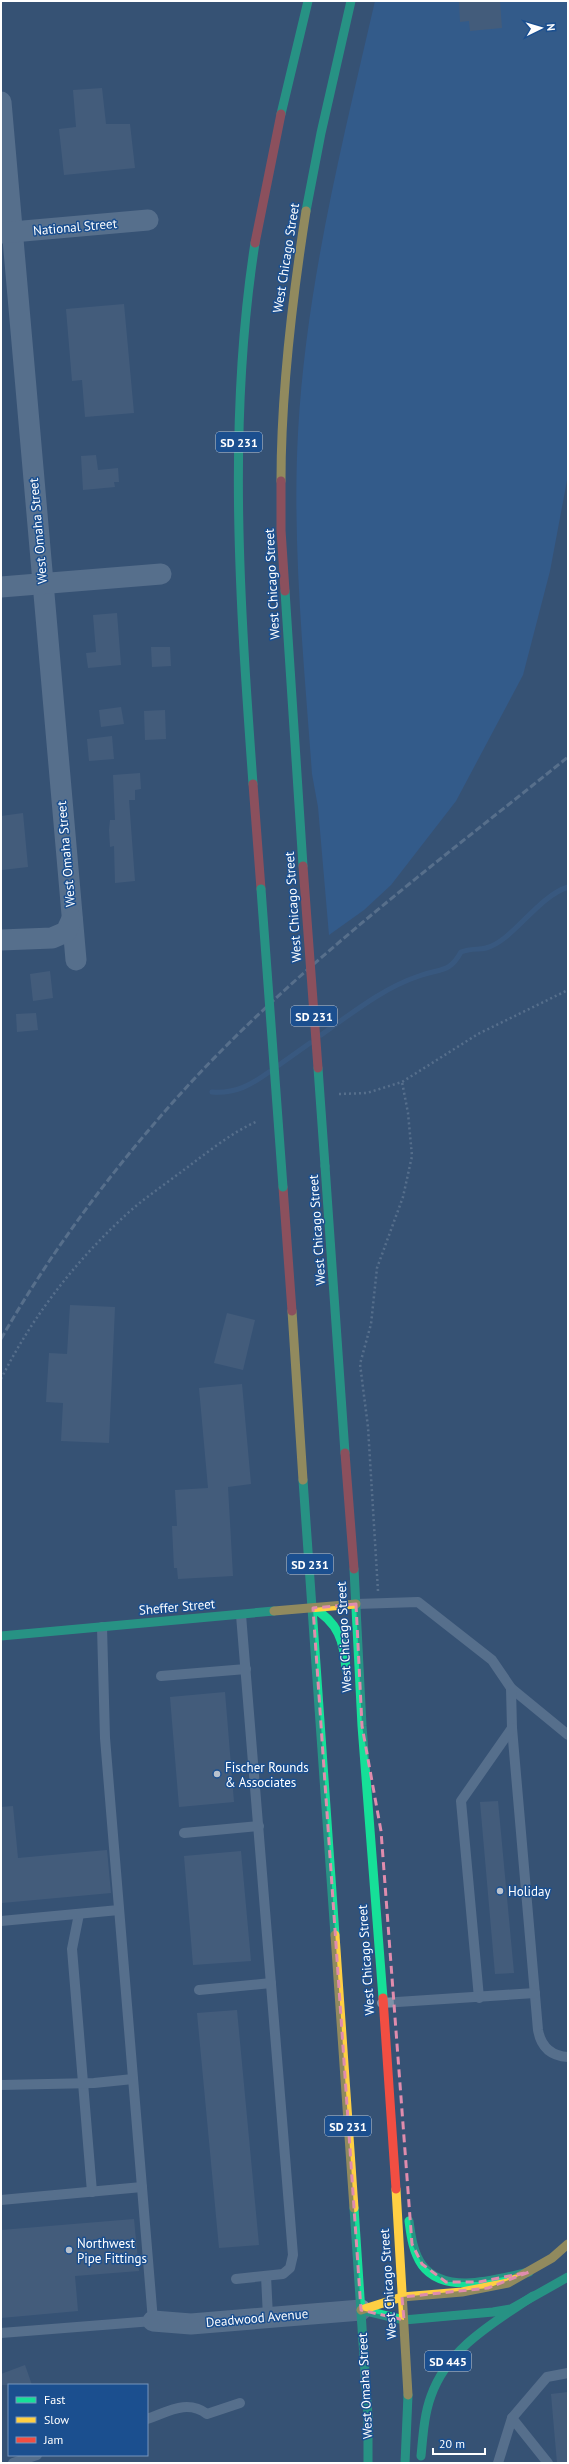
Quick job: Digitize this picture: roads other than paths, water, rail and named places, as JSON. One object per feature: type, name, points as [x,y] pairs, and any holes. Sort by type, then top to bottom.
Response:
[{"type":"main road","name":"SD 231","points":[[308,1],[282,110],[256,243],[242,365],[238,469],[239,538],[261,889],[366,2319]]},
{"type":"main road","name":"West Chicago Street","points":[[351,1],[320,135],[297,258],[289,323],[281,430],[281,530],[404,2320],[408,2399],[405,2463]]},
{"type":"main road","points":[[320,135],[325,69]]},
{"type":"main road","name":"Sheffer Street","points":[[1,1636],[356,1604]]},
{"type":"main road","points":[[313,1608],[325,1614],[336,1626],[344,1643],[346,1681]]},
{"type":"main road","points":[[362,1726],[379,1823]]},
{"type":"main road","points":[[353,1742],[369,1800]]},
{"type":"main road","points":[[390,1956],[398,2065]]},
{"type":"main road","points":[[408,2212],[410,2235],[417,2258],[428,2272],[446,2282],[480,2282],[529,2272]]},
{"type":"main road","name":"Deadwood Avenue","points":[[366,2319],[402,2297],[462,2292],[508,2283],[552,2258],[568,2244]]},
{"type":"main road","name":"Deadwood Avenue","points":[[366,2319],[404,2320],[511,2309],[568,2277]]},
{"type":"main road","name":"SD 445","points":[[420,2463],[426,2408],[444,2368],[465,2343],[533,2296]]},
{"type":"main road","name":"West Omaha Street","points":[[366,2319],[368,2463]]},
{"type":"street","name":"West Omaha Street","points":[[1,102],[6,233],[42,584],[76,960]]},
{"type":"street","name":"National Street","points":[[6,233],[148,220]]},
{"type":"street","points":[[1,587],[161,574]]},
{"type":"street","points":[[1,940],[52,938],[66,932],[72,919]]},
{"type":"street","name":"Deadwood Avenue","points":[[153,2321],[190,2324],[268,2317],[366,2319]]},
{"type":"lane","points":[[356,1604],[418,1602],[492,1660],[510,1688],[568,1736]]},
{"type":"lane","points":[[236,2279],[283,2274],[290,2268],[293,2256],[242,1615]]},
{"type":"lane","points":[[1,2333],[153,2321],[105,1738],[102,1627]]},
{"type":"lane","points":[[161,1676],[246,1669]]},
{"type":"lane","points":[[510,1688],[512,1728],[540,2039],[551,2053],[568,2057]]},
{"type":"lane","points":[[479,1998],[461,1801],[512,1728]]},
{"type":"lane","points":[[184,1833],[259,1826]]},
{"type":"lane","points":[[1,1921],[119,1910]]},
{"type":"lane","points":[[79,1914],[72,1949],[92,2192]]},
{"type":"lane","points":[[198,1990],[271,1984]]},
{"type":"lane","points":[[382,2004],[393,2002],[479,1998],[535,1993]]},
{"type":"lane","points":[[1,2085],[82,2083],[133,2079]]},
{"type":"lane","points":[[1,2200],[142,2187]]},
{"type":"lane","points":[[266,2276],[268,2317]]},
{"type":"lane","points":[[498,2463],[512,2418],[547,2377],[568,2373]]},
{"type":"lane","points":[[148,2419],[184,2407],[198,2408],[206,2414],[240,2404]]},
{"type":"lane","points":[[512,2418],[548,2463]]},
{"type":"lane","points":[[13,2463],[34,2456]]},
{"type":"waterway","points":[[321,1035],[356,1010],[393,987],[419,976],[448,967],[457,959],[461,952],[486,948],[496,944],[506,937],[546,900],[557,892],[568,887]]},
{"type":"waterway","points":[[279,1065],[310,1043]]},
{"type":"waterway","points":[[212,1092],[228,1092],[242,1088],[269,1072]]},
{"type":"railway","points":[[1,1339],[20,1306],[85,1210],[133,1149],[183,1091],[227,1045],[273,1001],[369,917],[568,757]]},
{"type":"place","name":"Fischer Rounds & Associates","points":[[217,1774]]},
{"type":"place","name":"Holiday","points":[[500,1891]]},
{"type":"place","name":"Northwest Pipe Fittings","points":[[69,2250]]}]
